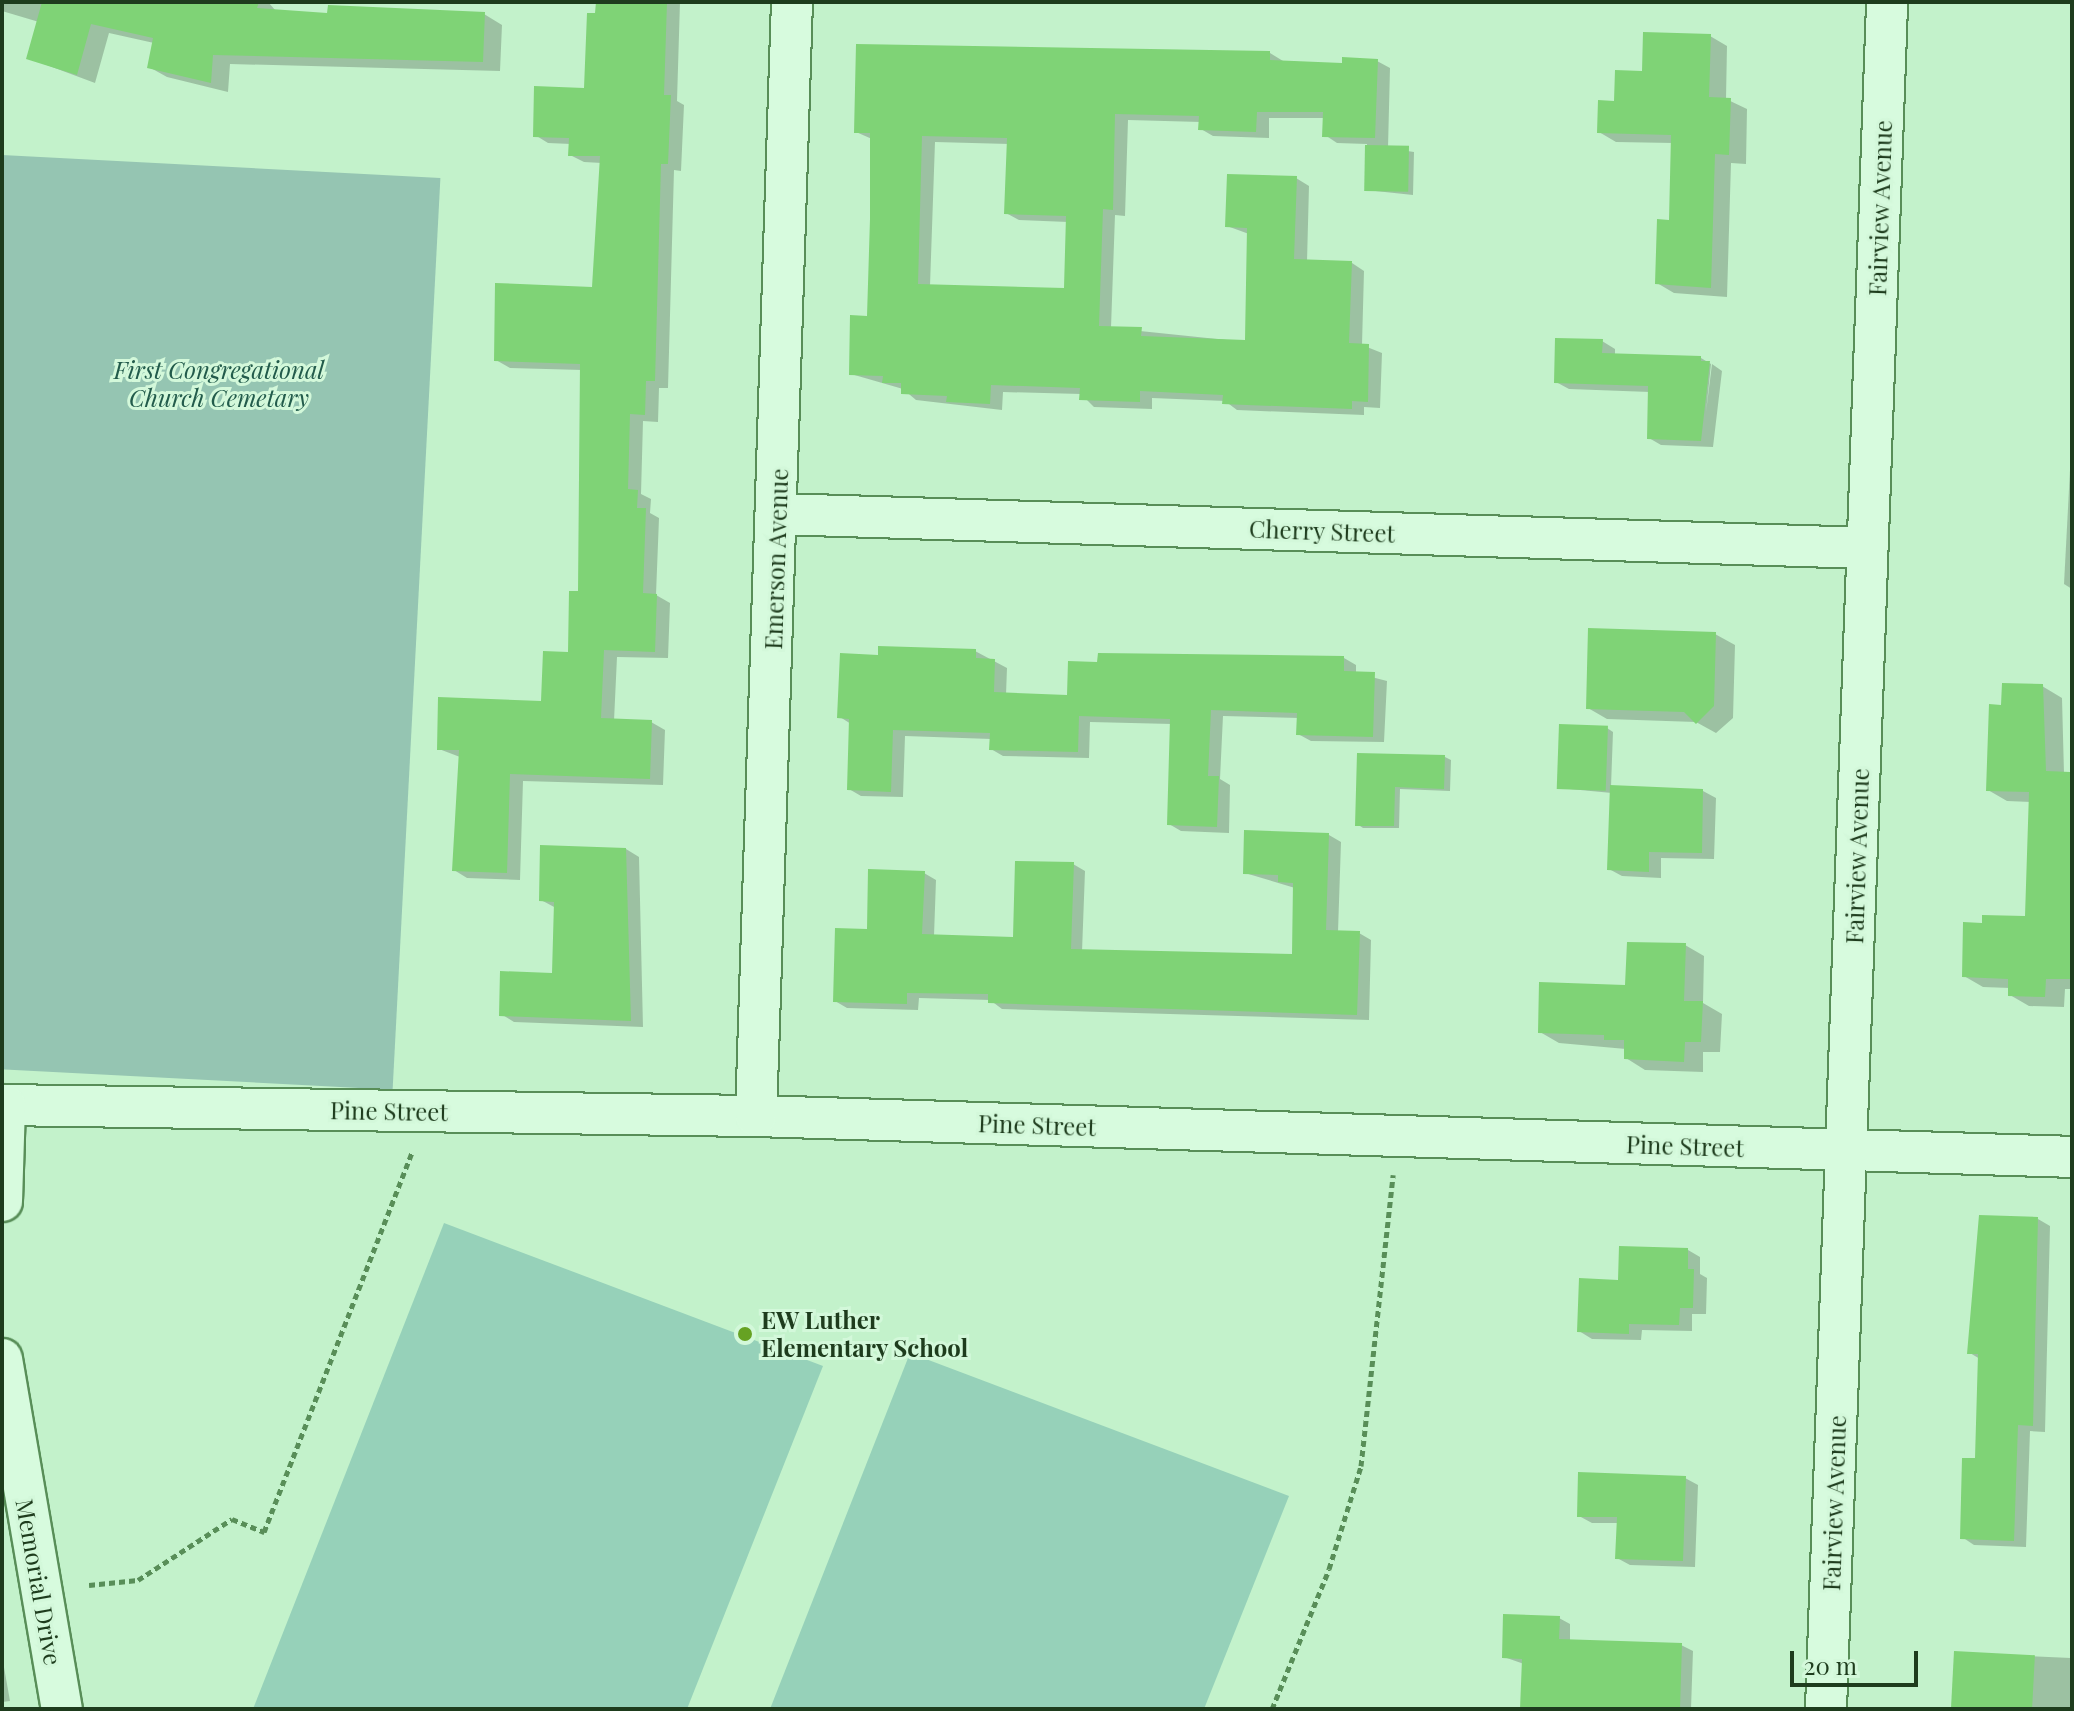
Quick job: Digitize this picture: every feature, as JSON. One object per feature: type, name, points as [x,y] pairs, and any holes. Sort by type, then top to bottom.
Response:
[{"type":"street","name":"Emerson Avenue","points":[[756,1116],[778,514],[792,2]]},
{"type":"street","name":"Fairview Avenue","points":[[1826,1709],[1887,2]]},
{"type":"street","name":"Cherry Street","points":[[778,514],[1867,548]]},
{"type":"street","name":"Pine Street","points":[[4,1105],[756,1116],[2072,1157]]},
{"type":"street","points":[[2,1201],[4,1105]]},
{"type":"street","name":"Memorial Drive","points":[[2,1359],[62,1709]]},
{"type":"path","points":[[89,1585],[138,1580],[232,1519],[264,1532],[414,1147]]},
{"type":"path","points":[[1272,1709],[1329,1569],[1361,1466],[1393,1174]]},
{"type":"green space","name":"First Congregational Church Cemetary","points":[[2,155],[440,178],[393,1090],[2,1069]]},
{"type":"green space","points":[[444,1223],[823,1366],[687,1709],[253,1709]]},
{"type":"green space","points":[[910,1353],[1289,1496],[1204,1709],[770,1709]]},
{"type":"building","points":[[42,2],[259,2],[257,8],[327,13],[328,5],[485,12],[483,62],[213,55],[211,83],[147,68],[153,38],[91,24],[77,75],[26,59]]},
{"type":"building","points":[[596,2],[667,2],[664,95],[671,95],[668,164],[661,164],[655,381],[646,381],[645,415],[630,414],[628,489],[638,490],[637,508],[646,508],[643,593],[657,594],[655,652],[604,650],[601,718],[652,720],[650,779],[510,774],[507,873],[452,871],[459,750],[437,750],[438,697],[541,701],[543,651],[568,652],[569,591],[578,591],[580,364],[494,361],[495,283],[592,287],[600,156],[568,156],[569,138],[533,137],[534,86],[584,88],[587,13],[595,13]]},
{"type":"building","points":[[1643,32],[1711,34],[1709,97],[1731,98],[1729,155],[1715,154],[1711,288],[1655,284],[1657,219],[1669,220],[1671,135],[1597,133],[1598,100],[1614,101],[1615,70],[1642,71]]},
{"type":"building","points":[[856,44],[1270,51],[1270,60],[1342,63],[1342,57],[1378,59],[1375,138],[1322,137],[1323,112],[1257,112],[1256,132],[1198,130],[1199,116],[1115,114],[1113,210],[1103,209],[1099,326],[1142,327],[1141,336],[1245,340],[1247,228],[1225,227],[1227,174],[1297,176],[1294,259],[1352,261],[1349,343],[1369,344],[1368,402],[1352,401],[1352,409],[1222,404],[1223,395],[1140,391],[1140,402],[1079,400],[1080,388],[991,385],[990,404],[946,402],[947,396],[901,394],[901,383],[882,383],[883,376],[849,375],[850,315],[867,316],[870,219],[870,133],[854,133]],"holes":[[[922,136],[1007,138],[1004,214],[1066,216],[1064,288],[918,284]]]},
{"type":"building","points":[[1365,145],[1409,146],[1408,192],[1364,191]]},
{"type":"building","points":[[1555,338],[1603,339],[1602,353],[1701,356],[1701,361],[1710,361],[1701,441],[1647,439],[1648,386],[1554,383]]},
{"type":"building","points":[[1588,628],[1716,632],[1714,706],[1696,724],[1684,712],[1586,709]]},
{"type":"building","points":[[878,646],[976,649],[976,658],[995,659],[994,692],[1067,695],[1068,661],[1097,662],[1098,653],[1344,656],[1344,671],[1375,672],[1373,737],[1296,735],[1297,713],[1211,710],[1208,776],[1219,776],[1217,827],[1167,825],[1170,719],[1079,716],[1078,752],[989,750],[990,733],[893,730],[891,792],[847,790],[849,719],[837,718],[840,653],[878,655]]},
{"type":"building","points":[[2002,683],[2043,684],[2046,771],[2070,772],[2072,979],[2046,979],[2045,997],[2008,996],[2008,979],[1962,977],[1963,922],[1982,923],[1982,915],[2025,916],[2029,792],[1986,791],[1989,704],[2001,705]]},
{"type":"building","points":[[1559,724],[1608,726],[1606,791],[1557,789]]},
{"type":"building","points":[[1357,753],[1445,755],[1444,789],[1395,787],[1394,826],[1355,826]]},
{"type":"building","points":[[1610,785],[1703,789],[1702,853],[1649,852],[1649,872],[1607,870]]},
{"type":"building","points":[[1244,830],[1329,833],[1326,930],[1360,931],[1357,1015],[988,1003],[988,994],[907,993],[907,1004],[833,1002],[835,928],[867,929],[868,869],[925,871],[922,934],[1013,937],[1015,861],[1074,862],[1071,949],[1292,954],[1293,883],[1278,882],[1278,875],[1243,874]]},
{"type":"building","points":[[540,845],[626,848],[631,1021],[499,1016],[500,971],[552,973],[554,902],[539,901]]},
{"type":"building","points":[[1627,942],[1686,943],[1684,1001],[1703,1001],[1701,1042],[1685,1042],[1684,1062],[1624,1059],[1624,1040],[1604,1040],[1604,1035],[1538,1033],[1539,982],[1625,985]]},
{"type":"building","points":[[1979,1215],[2038,1217],[2033,1426],[2018,1425],[2014,1541],[1960,1539],[1962,1458],[1975,1458],[1978,1354],[1967,1354]]},
{"type":"building","points":[[1619,1246],[1688,1248],[1688,1269],[1694,1269],[1693,1308],[1680,1308],[1679,1325],[1629,1324],[1629,1334],[1577,1332],[1579,1278],[1618,1280]]},
{"type":"building","points":[[1578,1472],[1686,1476],[1683,1561],[1615,1559],[1617,1517],[1577,1517]]},
{"type":"building","points":[[1503,1614],[1560,1616],[1559,1639],[1682,1643],[1680,1709],[1520,1709],[1522,1659],[1502,1658]]},
{"type":"building","points":[[1954,1651],[2035,1655],[2032,1709],[1951,1709]]},
{"type":"place","name":"EW Luther Elementary School","points":[[745,1334]]}]
